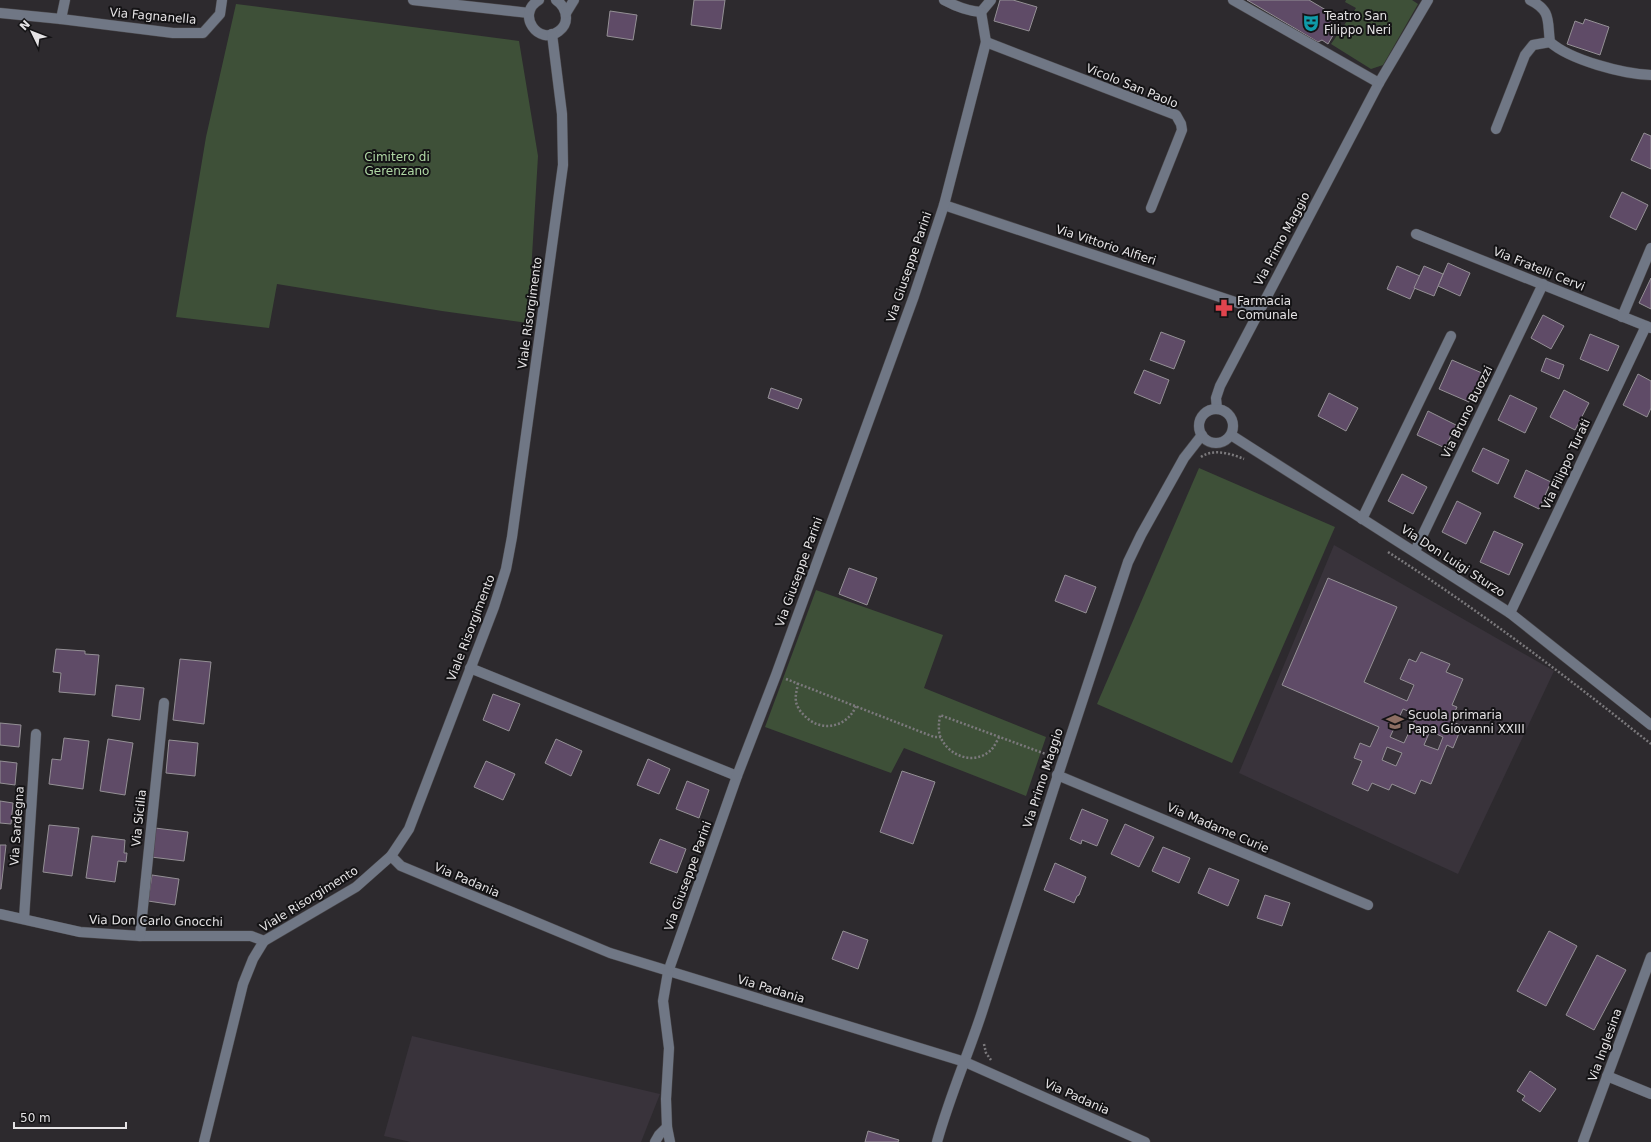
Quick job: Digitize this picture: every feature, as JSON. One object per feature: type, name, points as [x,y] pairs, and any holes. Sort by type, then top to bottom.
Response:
[{"type":"street","points":[[62,19],[65,0]]},
{"type":"street","name":"Via Fagnanella","points":[[0,13],[173,33],[203,33],[220,14],[222,0]]},
{"type":"street","points":[[413,0],[529,13]]},
{"type":"street","points":[[539,0],[534,4],[529,13],[530,24],[537,32],[547,35],[558,32],[564,24],[566,13],[574,0]]},
{"type":"street","points":[[556,0],[564,7],[566,13]]},
{"type":"street","points":[[944,0],[956,7],[968,11],[981,12],[992,0]]},
{"type":"street","points":[[1234,0],[1379,83]]},
{"type":"street","name":"Via Primo Maggio","points":[[1217,409],[1216,398],[1220,386],[1259,310],[1379,83],[1428,0]]},
{"type":"street","points":[[1530,0],[1538,4],[1546,12],[1549,19],[1550,42],[1558,49],[1591,63],[1617,71],[1651,75]]},
{"type":"street","name":"Via Giuseppe Parini","points":[[670,1142],[667,1127],[666,1099],[669,1048],[663,1001],[668,972],[737,776],[776,675],[832,517],[914,296],[944,205],[986,42],[981,12]]},
{"type":"street","name":"Viale Risorgimento","points":[[204,1142],[243,984],[253,959],[264,941],[356,887],[391,856],[408,829],[494,607],[506,570],[561,191],[564,139],[552,34]]},
{"type":"street","name":"Vicolo San Paolo","points":[[986,42],[1176,116],[1181,124],[1182,130],[1151,208]]},
{"type":"street","points":[[1496,129],[1525,55],[1534,45],[1550,42]]},
{"type":"street","name":"Via Vittorio Alfieri","points":[[944,205],[1259,310]]},
{"type":"street","name":"Via Fratelli Cervi","points":[[1416,234],[1648,327]]},
{"type":"street","points":[[1622,317],[1651,248]]},
{"type":"street","name":"Via Bruno Buozzi","points":[[1414,551],[1543,284]]},
{"type":"street","name":"Via Filippo Turati","points":[[1510,613],[1648,327]]},
{"type":"street","points":[[1362,519],[1451,336]]},
{"type":"street","points":[[1222,409],[1230,416],[1234,425],[1231,435],[1222,442],[1211,442],[1202,435],[1200,430],[1200,420],[1207,412],[1222,409]]},
{"type":"street","name":"Via Primo Maggio","points":[[937,1142],[942,1123],[965,1062],[1057,775],[1128,562],[1141,535],[1184,458],[1202,435]]},
{"type":"street","name":"Via Don Luigi Sturzo","points":[[1231,435],[1510,613],[1651,725]]},
{"type":"street","points":[[470,668],[737,776]]},
{"type":"street","name":"Via Sicilia","points":[[140,936],[164,703]]},
{"type":"street","name":"Via Sardegna","points":[[24,919],[36,734]]},
{"type":"street","name":"Via Madame Curie","points":[[1057,775],[1368,905]]},
{"type":"street","name":"Via Padania","points":[[391,856],[401,866],[610,953],[965,1062],[1145,1142]]},
{"type":"street","name":"Via Don Carlo Gnocchi","points":[[0,914],[80,932],[140,936],[251,936],[264,941]]},
{"type":"street","name":"Via Inglesina","points":[[1583,1142],[1651,957]]},
{"type":"street","points":[[1607,1076],[1651,1094]]},
{"type":"street","points":[[655,1142],[659,1135],[667,1127]]},
{"type":"path","points":[[1184,458],[1194,462],[1204,455],[1215,453],[1228,454],[1250,463]]},
{"type":"path","points":[[1382,548],[1428,578],[1547,662],[1651,744]]},
{"type":"path","points":[[776,675],[934,737],[941,737]]},
{"type":"path","points":[[798,683],[796,703],[801,713],[808,720],[820,726],[833,727],[844,721],[854,713],[856,706]]},
{"type":"path","points":[[999,737],[991,750],[982,755],[970,758],[960,757],[951,752],[941,737],[938,729],[940,715],[1062,760]]},
{"type":"shaded area","name":"Scuola primaria Papa Giovanni XXIII","points":[[1334,545],[1554,671],[1458,874],[1239,773]]},
{"type":"shaded area","points":[[412,1036],[660,1094],[641,1142],[411,1142],[384,1136]]},
{"type":"green space","points":[[1346,0],[1412,0],[1418,4],[1383,65],[1371,69],[1331,44],[1356,8],[1345,2]]},
{"type":"green space","name":"Cimitero di Gerenzano","points":[[236,4],[519,41],[538,156],[528,323],[442,311],[277,284],[269,328],[176,317],[206,137]]},
{"type":"green space","points":[[1199,468],[1335,527],[1232,763],[1097,704]]},
{"type":"green space","points":[[816,590],[943,635],[924,688],[1046,737],[1026,796],[904,748],[891,773],[765,727]]},
{"type":"building","points":[[694,0],[725,0],[721,29],[691,25]]},
{"type":"building","points":[[1000,0],[1013,0],[1037,7],[1029,31],[994,21]]},
{"type":"building","name":"Teatro San Filippo Neri","points":[[1247,0],[1309,0],[1336,16],[1332,21],[1339,25],[1328,44],[1322,40],[1318,42]]},
{"type":"building","points":[[610,11],[637,15],[633,40],[607,36]]},
{"type":"building","points":[[1585,19],[1609,27],[1600,55],[1567,44],[1575,21],[1583,24]]},
{"type":"building","points":[[1644,133],[1651,136],[1651,169],[1631,160]]},
{"type":"building","points":[[1622,192],[1648,205],[1636,230],[1610,217]]},
{"type":"building","points":[[1448,263],[1470,273],[1460,296],[1438,286]]},
{"type":"building","points":[[1397,266],[1420,276],[1410,299],[1387,289]]},
{"type":"building","points":[[1424,266],[1443,274],[1434,296],[1414,288]]},
{"type":"building","points":[[1651,278],[1651,309],[1639,303]]},
{"type":"building","points":[[1543,315],[1564,326],[1551,349],[1531,338]]},
{"type":"building","points":[[1161,332],[1185,341],[1174,369],[1150,360]]},
{"type":"building","points":[[1590,334],[1619,346],[1608,371],[1580,359]]},
{"type":"building","points":[[1546,358],[1564,365],[1559,379],[1541,371]]},
{"type":"building","points":[[1452,360],[1482,373],[1469,402],[1439,389]]},
{"type":"building","points":[[1144,370],[1169,380],[1160,404],[1134,393]]},
{"type":"building","points":[[1638,374],[1651,381],[1651,408],[1647,417],[1623,405]]},
{"type":"building","points":[[771,388],[802,399],[798,409],[768,398]]},
{"type":"building","points":[[1564,390],[1589,403],[1575,430],[1550,417]]},
{"type":"building","points":[[1329,393],[1358,408],[1346,431],[1318,416]]},
{"type":"building","points":[[1510,395],[1537,408],[1525,433],[1498,420]]},
{"type":"building","points":[[1428,411],[1456,425],[1445,448],[1417,435]]},
{"type":"building","points":[[1483,448],[1509,460],[1498,484],[1472,471]]},
{"type":"building","points":[[1526,470],[1551,482],[1539,509],[1514,497]]},
{"type":"building","points":[[1402,474],[1427,487],[1413,514],[1388,501]]},
{"type":"building","points":[[1457,501],[1481,513],[1466,544],[1442,532]]},
{"type":"building","points":[[1494,531],[1523,544],[1509,575],[1480,562]]},
{"type":"building","points":[[849,568],[877,578],[867,605],[839,594]]},
{"type":"building","points":[[1065,575],[1096,587],[1086,613],[1055,601]]},
{"type":"building","points":[[1328,578],[1397,607],[1364,682],[1407,701],[1414,685],[1400,679],[1409,659],[1416,662],[1421,652],[1450,664],[1446,672],[1463,679],[1452,705],[1457,707],[1451,721],[1462,726],[1453,748],[1447,745],[1431,784],[1421,780],[1415,794],[1392,784],[1389,790],[1372,783],[1368,791],[1352,784],[1362,761],[1354,758],[1360,743],[1370,747],[1379,727],[1282,685]],"holes":[[[1403,709],[1417,715],[1404,743],[1390,737]],[[1430,731],[1443,737],[1438,750],[1424,745]],[[1387,747],[1402,753],[1396,766],[1382,760]]]},
{"type":"building","points":[[56,649],[85,651],[85,654],[99,655],[95,695],[59,692],[61,673],[53,672]]},
{"type":"building","points":[[180,659],[211,662],[204,724],[173,720]]},
{"type":"building","points":[[116,685],[144,688],[140,720],[112,716]]},
{"type":"building","points":[[493,694],[520,704],[509,731],[483,720]]},
{"type":"building","points":[[0,723],[21,725],[19,747],[0,745]]},
{"type":"building","points":[[64,738],[89,741],[83,789],[49,784],[52,759],[61,760]]},
{"type":"building","points":[[108,739],[133,743],[125,795],[100,791]]},
{"type":"building","points":[[556,739],[582,751],[571,776],[545,763]]},
{"type":"building","points":[[169,740],[198,743],[195,776],[166,773]]},
{"type":"building","points":[[648,759],[670,769],[659,794],[637,785]]},
{"type":"building","points":[[0,761],[17,763],[15,785],[0,783]]},
{"type":"building","points":[[486,761],[515,774],[503,800],[474,787]]},
{"type":"building","points":[[902,771],[935,782],[913,844],[880,832]]},
{"type":"building","points":[[687,781],[709,790],[699,818],[676,809]]},
{"type":"building","points":[[0,801],[13,803],[11,824],[0,823]]},
{"type":"building","points":[[1082,809],[1108,820],[1097,846],[1082,840],[1081,844],[1070,839]]},
{"type":"building","points":[[1125,824],[1154,837],[1139,867],[1111,854]]},
{"type":"building","points":[[49,825],[79,828],[72,876],[43,872]]},
{"type":"building","points":[[155,828],[188,832],[184,861],[151,857]]},
{"type":"building","points":[[92,836],[125,840],[124,853],[127,853],[126,862],[118,861],[115,882],[86,878]]},
{"type":"building","points":[[660,839],[686,849],[677,873],[650,863]]},
{"type":"building","points":[[0,845],[6,845],[1,889],[0,889]]},
{"type":"building","points":[[1163,847],[1190,858],[1179,883],[1152,871]]},
{"type":"building","points":[[1055,863],[1086,877],[1074,903],[1044,890]]},
{"type":"building","points":[[1209,868],[1239,880],[1228,906],[1198,893]]},
{"type":"building","points":[[152,875],[179,879],[175,905],[148,901]]},
{"type":"building","points":[[1265,895],[1290,903],[1282,926],[1257,918]]},
{"type":"building","points":[[843,931],[868,940],[858,969],[832,959]]},
{"type":"building","points":[[1549,931],[1577,946],[1546,1006],[1517,991]]},
{"type":"building","points":[[1597,955],[1626,970],[1594,1030],[1566,1015]]},
{"type":"building","points":[[1530,1071],[1556,1089],[1540,1112],[1522,1100],[1525,1096],[1517,1091]]},
{"type":"building","points":[[868,1131],[899,1140],[898,1142],[865,1142]]},
{"type":"place","name":"Teatro San Filippo Neri","points":[[1311,23]]},
{"type":"place","name":"Farmacia Comunale","points":[[1224,308]]},
{"type":"place","name":"Scuola primaria Papa Giovanni XXIII","points":[[1395,722]]}]
